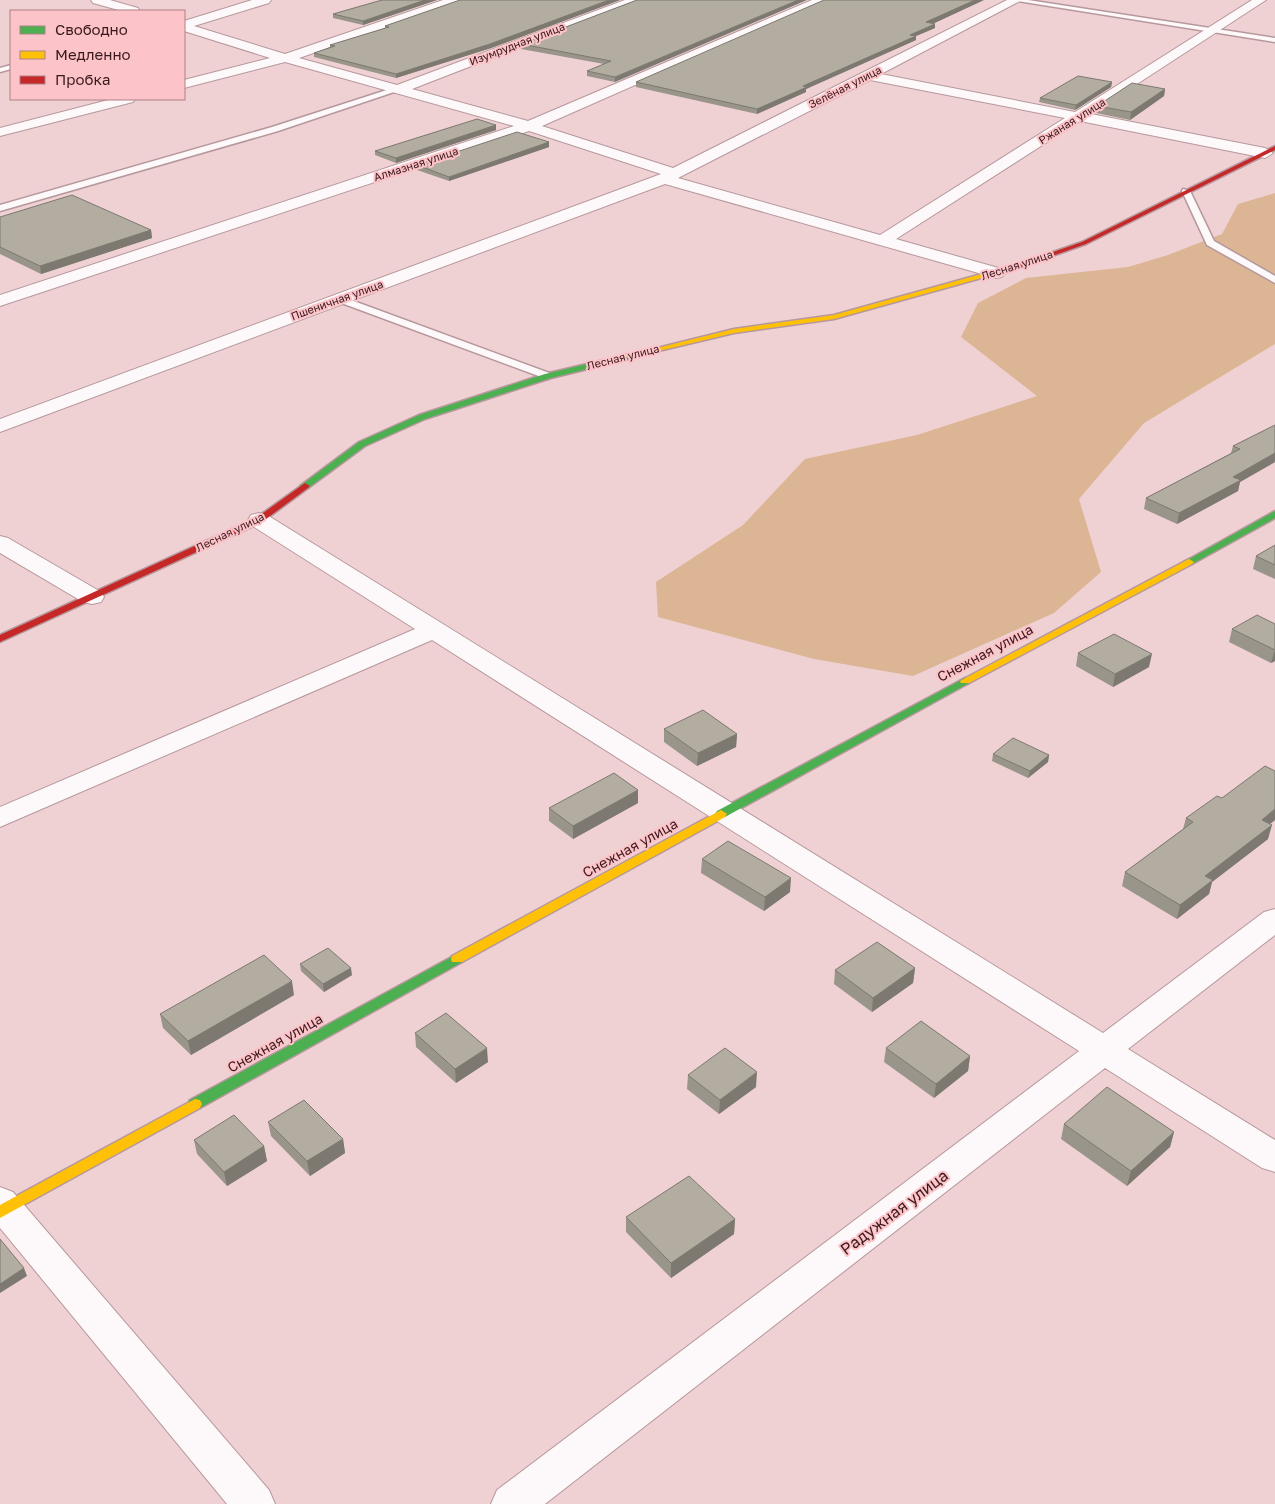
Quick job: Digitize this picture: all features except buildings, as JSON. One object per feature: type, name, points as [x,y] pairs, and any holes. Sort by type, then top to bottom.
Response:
[{"type":"street","points":[[97,0],[131,10]]},
{"type":"street","points":[[185,26],[265,0]]},
{"type":"street","points":[[185,84],[284,58],[455,0]]},
{"type":"street","name":"Изумрудная улица","points":[[399,89],[636,0]]},
{"type":"street","name":"Алмазная улица","points":[[0,301],[529,126],[822,0]]},
{"type":"street","name":"Зелёная улица","points":[[670,176],[1015,0]]},
{"type":"street","name":"Ржаная улица","points":[[884,240],[1078,118],[1260,0]]},
{"type":"street","points":[[185,26],[284,58],[529,126],[670,176],[996,273]]},
{"type":"street","points":[[867,75],[1078,118],[1270,150]]},
{"type":"street","points":[[0,132],[124,100]]},
{"type":"street","name":"Лесная улица","points":[[0,639],[259,520],[362,444],[422,417],[548,376],[734,331],[834,317],[996,273],[1084,243],[1270,150]]},
{"type":"street","name":"Пшеничная улица","points":[[0,426],[670,176]]},
{"type":"street","name":"Снежная улица","points":[[2,1207],[726,813],[889,721],[1162,577],[1275,514]]},
{"type":"street","points":[[259,520],[1106,1050],[1275,1158]]},
{"type":"street","points":[[0,543],[92,597]]},
{"type":"street","points":[[0,818],[434,630]]},
{"type":"street","name":"Радужная улица","points":[[512,1504],[1275,920]]},
{"type":"street","points":[[2,1207],[254,1504]]},
{"type":"lane","points":[[1015,0],[1275,40]]},
{"type":"lane","points":[[0,208],[275,129],[399,89]]},
{"type":"lane","points":[[1186,191],[1210,243],[1275,280]]},
{"type":"lane","points":[[340,299],[438,337],[548,376]]},
{"type":"shaded area","points":[[1275,193],[1275,344],[1144,423],[1079,499],[1101,572],[1054,613],[913,676],[814,659],[658,617],[656,582],[743,525],[805,459],[917,435],[1037,396],[961,337],[978,303],[1026,278],[1128,267],[1168,255],[1222,234],[1238,204]]},
{"type":"traffic: fast","points":[[305,486],[362,444],[422,417],[548,376],[629,356]]},
{"type":"traffic: fast","points":[[1189,562],[1275,514]]},
{"type":"traffic: fast","points":[[721,814],[965,681]]},
{"type":"traffic: fast","points":[[195,1104],[457,959]]},
{"type":"traffic: slow","points":[[629,356],[734,331],[834,317],[999,272]]},
{"type":"traffic: slow","points":[[965,681],[1189,562]]},
{"type":"traffic: slow","points":[[457,959],[721,814]]},
{"type":"traffic: slow","points":[[0,1212],[195,1104]]},
{"type":"traffic: jam","points":[[999,272],[1084,243],[1275,148]]},
{"type":"traffic: jam","points":[[0,639],[259,520],[305,486]]}]
